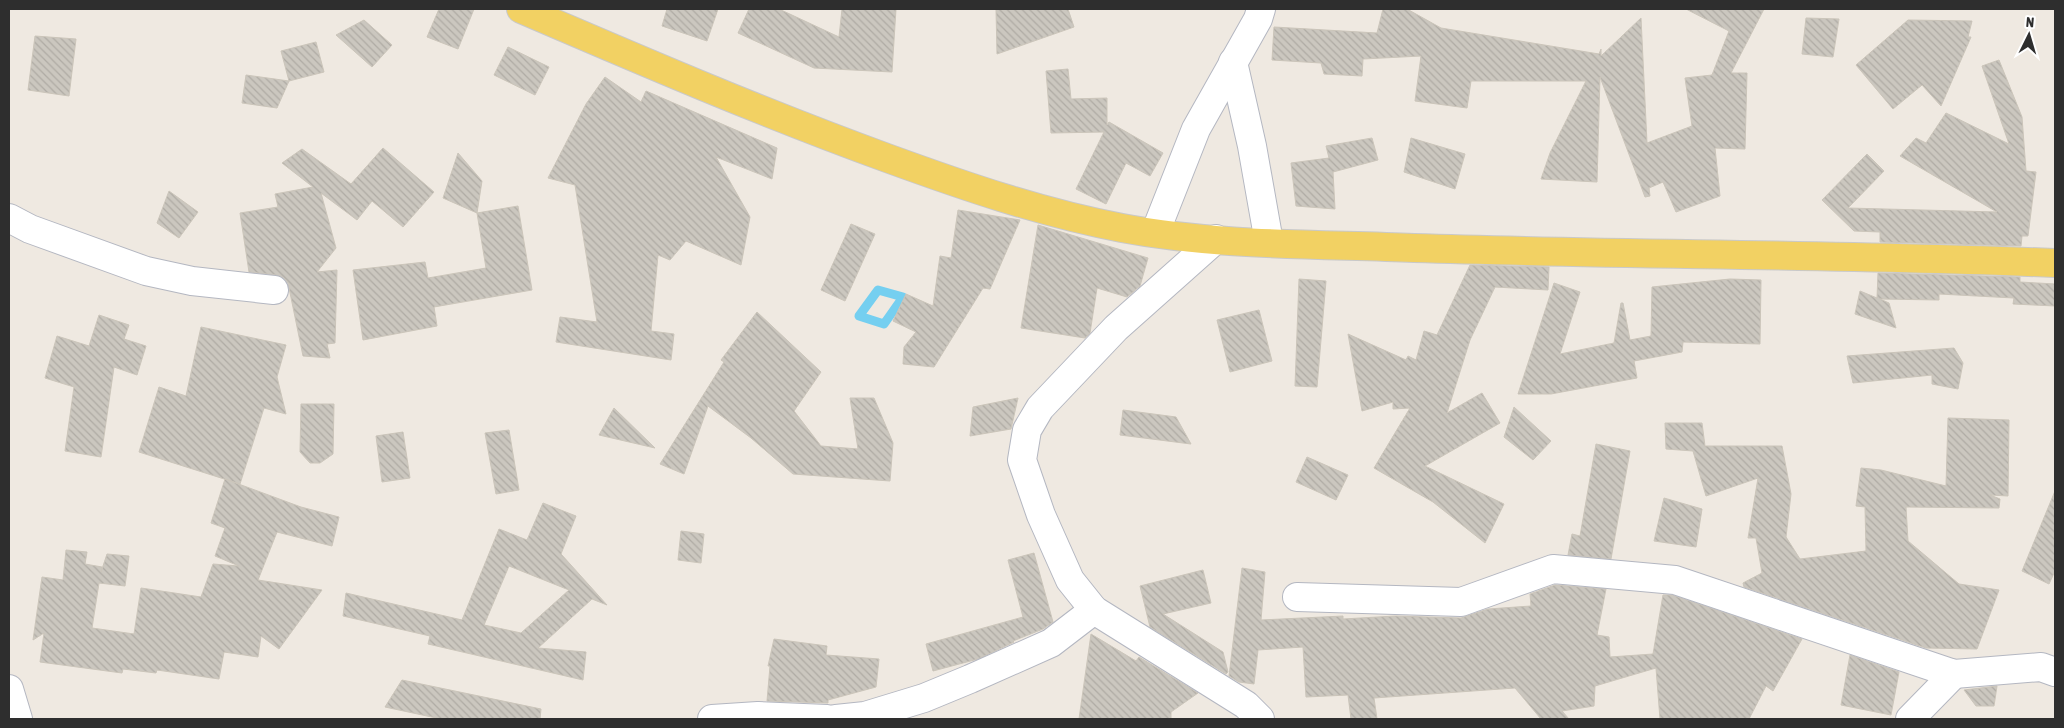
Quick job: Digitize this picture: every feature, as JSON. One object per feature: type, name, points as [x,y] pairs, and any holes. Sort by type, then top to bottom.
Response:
[{"type":"main road","points":[[521,9],[806,129],[937,176],[1041,209],[1123,228],[1216,239],[1269,242],[1512,251],[1944,258],[2055,263]]},
{"type":"street","points":[[1155,233],[1196,129],[1258,18],[1261,9]]},
{"type":"street","points":[[1234,62],[1252,146],[1269,242]]},
{"type":"street","points":[[9,218],[30,229],[146,271],[192,280],[274,290]]},
{"type":"street","points":[[1216,239],[1116,328],[1040,408],[1027,430],[1022,460],[1041,514],[1070,580],[1094,610],[1246,705],[1260,719]]},
{"type":"street","points":[[1297,597],[1461,602],[1553,569],[1675,580],[1954,674],[2041,667],[2055,672]]},
{"type":"street","points":[[836,719],[865,716],[924,698],[970,679],[1051,643],[1094,610]]},
{"type":"street","points":[[1910,719],[1954,674]]},
{"type":"street","points":[[9,689],[18,719]]},
{"type":"street","points":[[712,719],[758,716],[827,719]]},
{"type":"building","points":[[439,9],[474,9],[458,49],[427,37]]},
{"type":"building","points":[[667,9],[718,9],[707,41],[662,26]]},
{"type":"building","points":[[749,9],[779,9],[839,37],[842,9],[896,9],[892,72],[814,68],[738,33]]},
{"type":"building","points":[[996,9],[1068,9],[1074,27],[997,54]]},
{"type":"building","points":[[1383,9],[1407,9],[1441,28],[1599,54],[1601,49],[1601,56],[1641,18],[1647,143],[1692,126],[1685,78],[1712,75],[1729,31],[1686,9],[1764,9],[1731,73],[1747,73],[1745,149],[1715,148],[1720,196],[1676,212],[1663,182],[1649,188],[1650,196],[1645,197],[1600,77],[1597,182],[1541,179],[1550,153],[1586,81],[1471,81],[1467,108],[1415,101],[1421,56],[1363,59],[1362,76],[1324,74],[1321,63],[1272,60],[1274,27],[1377,33]]},
{"type":"building","points":[[1806,18],[1839,19],[1833,57],[1802,54]]},
{"type":"building","points":[[364,20],[392,45],[372,67],[336,35]]},
{"type":"building","points":[[1908,20],[1972,21],[1968,37],[1971,37],[1941,106],[1922,85],[1893,109],[1856,65]]},
{"type":"building","points":[[35,36],[76,39],[69,96],[28,90]]},
{"type":"building","points":[[316,42],[324,72],[289,81],[281,51]]},
{"type":"building","points":[[508,47],[549,67],[535,95],[494,75]]},
{"type":"building","points":[[1999,60],[2022,117],[2026,171],[2036,172],[2028,236],[2022,236],[2021,246],[1880,242],[1880,232],[1854,231],[1822,200],[1867,154],[1884,171],[1848,208],[1997,212],[1900,156],[1916,138],[1926,143],[1946,113],[2009,144],[1982,66]]},
{"type":"building","points":[[1068,69],[1071,99],[1107,98],[1107,125],[1109,122],[1163,153],[1150,176],[1126,163],[1106,204],[1076,189],[1104,132],[1051,133],[1046,71]]},
{"type":"building","points":[[246,75],[289,81],[277,108],[242,103]]},
{"type":"building","points":[[605,77],[641,102],[646,91],[777,148],[772,179],[716,157],[750,217],[741,265],[686,241],[670,260],[658,255],[651,331],[674,334],[671,360],[556,342],[560,317],[597,322],[575,185],[548,178],[586,104]]},
{"type":"building","points":[[1372,138],[1378,160],[1333,172],[1335,209],[1296,206],[1291,163],[1329,158],[1326,146]]},
{"type":"building","points":[[1411,138],[1465,154],[1455,189],[1404,172]]},
{"type":"building","points":[[383,148],[434,192],[403,227],[372,201],[357,220],[321,193],[336,248],[317,272],[337,270],[335,343],[327,344],[330,358],[303,356],[288,283],[284,278],[276,275],[249,272],[240,213],[278,207],[275,194],[313,187],[282,163],[302,149],[351,184]]},
{"type":"building","points":[[458,153],[482,181],[477,213],[443,198]]},
{"type":"building","points":[[169,191],[198,212],[179,238],[157,223]]},
{"type":"building","points":[[518,206],[532,290],[434,307],[437,326],[363,340],[353,270],[425,262],[428,278],[486,268],[477,213]]},
{"type":"building","points":[[958,210],[1020,220],[990,289],[983,288],[934,367],[903,364],[904,347],[916,332],[893,321],[906,294],[933,306],[940,256],[951,258]]},
{"type":"building","points":[[851,224],[875,234],[845,301],[821,290]]},
{"type":"building","points":[[1038,225],[1148,258],[1140,286],[1127,297],[1097,288],[1090,333],[1085,338],[1021,328]]},
{"type":"building","points":[[1470,265],[1549,267],[1548,290],[1495,287],[1470,340],[1447,413],[1482,393],[1500,423],[1425,466],[1504,504],[1485,543],[1433,502],[1374,468],[1410,408],[1393,409],[1393,402],[1362,411],[1348,334],[1406,360],[1408,356],[1416,360],[1424,331],[1437,335]]},
{"type":"building","points":[[1878,273],[2020,277],[2020,282],[2055,284],[2055,306],[2013,304],[2014,298],[1939,294],[1939,300],[1880,299],[1889,303],[1896,328],[1855,314],[1860,291],[1877,298]]},
{"type":"building","points":[[1299,279],[1326,281],[1317,387],[1295,386]]},
{"type":"building","points":[[1730,279],[1761,280],[1760,344],[1683,342],[1682,352],[1634,361],[1637,378],[1551,394],[1518,394],[1554,283],[1580,292],[1560,354],[1614,343],[1621,303],[1623,303],[1630,340],[1651,336],[1652,287]]},
{"type":"building","points":[[1259,310],[1272,361],[1230,372],[1217,320]]},
{"type":"building","points":[[757,312],[821,372],[794,411],[821,446],[858,449],[850,398],[874,398],[893,443],[890,481],[793,474],[751,438],[708,406],[684,474],[660,464],[724,362],[721,360]]},
{"type":"building","points":[[99,315],[129,325],[124,339],[146,346],[137,375],[114,367],[101,457],[65,451],[74,387],[45,378],[57,336],[89,346]]},
{"type":"building","points":[[201,327],[286,345],[277,377],[286,414],[264,408],[240,484],[139,452],[159,387],[186,396]]},
{"type":"building","points":[[1954,348],[1963,363],[1958,389],[1932,384],[1932,375],[1853,383],[1847,356]]},
{"type":"building","points":[[1018,398],[1011,429],[970,436],[973,407]]},
{"type":"building","points":[[301,404],[334,404],[333,454],[320,463],[310,463],[300,452]]},
{"type":"building","points":[[1514,407],[1551,441],[1533,460],[1504,437]]},
{"type":"building","points":[[614,408],[655,448],[599,435]]},
{"type":"building","points":[[1123,410],[1176,417],[1191,444],[1120,435]]},
{"type":"building","points":[[1948,418],[2009,420],[2008,496],[1990,495],[2000,499],[1999,508],[1906,507],[1908,541],[1959,584],[1999,590],[1977,649],[1926,648],[1744,587],[1743,583],[1762,573],[1756,538],[1748,538],[1758,478],[1706,496],[1693,451],[1666,449],[1665,423],[1702,423],[1705,446],[1782,446],[1791,494],[1786,537],[1800,559],[1866,551],[1865,507],[1856,506],[1861,468],[1881,470],[1946,486]]},
{"type":"building","points":[[509,430],[519,490],[496,494],[485,433]]},
{"type":"building","points":[[403,432],[410,478],[382,482],[376,436]]},
{"type":"building","points":[[1596,444],[1630,451],[1611,559],[1568,555],[1572,534],[1580,536]]},
{"type":"building","points":[[1307,457],[1348,475],[1336,500],[1296,482]]},
{"type":"building","points":[[225,479],[301,507],[339,517],[332,546],[277,532],[258,580],[322,590],[279,649],[261,636],[258,657],[224,652],[219,679],[157,670],[156,673],[123,669],[122,673],[40,662],[44,633],[33,640],[42,577],[63,580],[66,550],[87,552],[85,564],[102,567],[101,572],[107,554],[129,556],[125,586],[99,583],[92,628],[134,634],[141,588],[201,597],[213,564],[239,566],[215,556],[225,528],[211,523]]},
{"type":"building","points":[[2055,491],[2055,571],[2049,584],[2022,571]]},
{"type":"building","points":[[1664,498],[1702,509],[1696,547],[1654,541]]},
{"type":"building","points":[[543,503],[576,516],[561,554],[607,605],[592,599],[538,648],[586,652],[583,680],[428,644],[430,636],[343,616],[346,593],[462,620],[499,529],[527,540]],"holes":[[[509,566],[569,590],[521,633],[484,625]]]},
{"type":"building","points":[[681,531],[704,534],[701,563],[678,560]]},
{"type":"building","points":[[1034,553],[1053,622],[1043,629],[1013,641],[978,659],[933,671],[926,644],[1023,617],[1008,560]]},
{"type":"building","points":[[1242,568],[1265,572],[1261,620],[1343,616],[1343,619],[1395,616],[1461,618],[1488,609],[1531,606],[1530,594],[1555,585],[1606,589],[1597,635],[1609,637],[1610,657],[1653,654],[1663,595],[1672,595],[1802,639],[1773,691],[1766,686],[1749,719],[1660,719],[1656,668],[1595,686],[1594,706],[1562,711],[1569,719],[1541,719],[1515,688],[1374,698],[1377,719],[1351,719],[1348,695],[1306,697],[1303,647],[1258,650],[1254,684],[1239,682],[1229,676]]},
{"type":"building","points":[[1203,570],[1211,603],[1163,614],[1223,652],[1228,672],[1226,674],[1150,627],[1140,586]]},
{"type":"building","points":[[1091,634],[1136,661],[1139,657],[1198,693],[1171,712],[1171,719],[1079,719]]},
{"type":"building","points":[[774,639],[827,646],[826,655],[879,659],[876,687],[828,700],[828,703],[767,701],[770,666],[768,666]]},
{"type":"building","points":[[1850,655],[1899,672],[1891,715],[1841,705]]},
{"type":"building","points":[[402,680],[541,709],[540,719],[441,719],[385,707]]},
{"type":"building","points":[[1997,686],[1994,706],[1976,706],[1964,690]]},
{"type":"waterway","points":[[878,290],[903,297],[884,324],[859,316],[878,290]]}]
